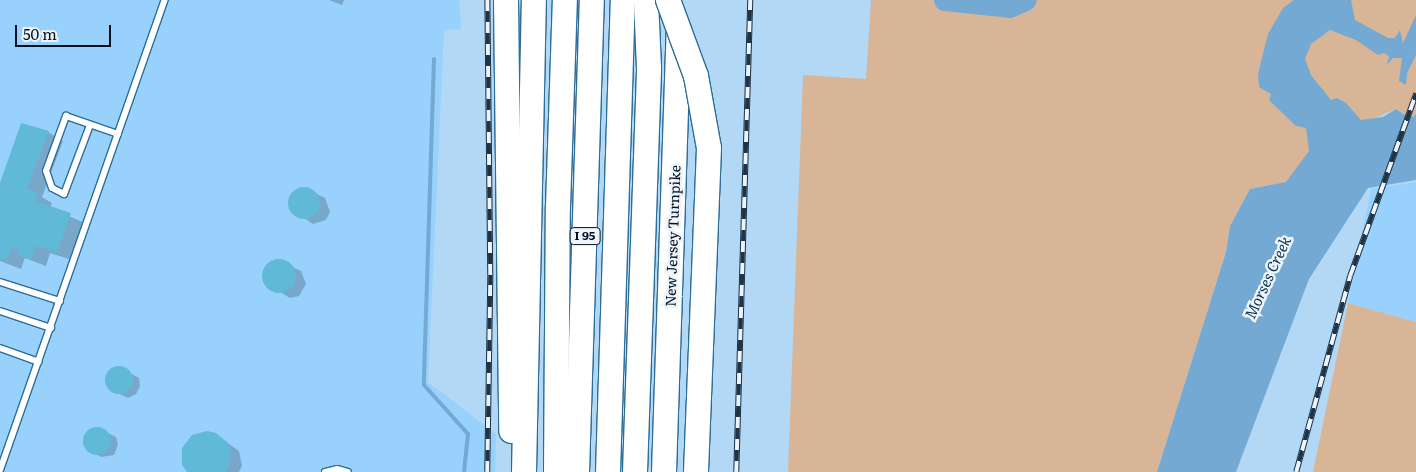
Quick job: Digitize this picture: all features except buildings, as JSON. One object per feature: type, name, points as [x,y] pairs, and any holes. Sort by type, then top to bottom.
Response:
[{"type":"highway","points":[[506,0],[513,472]]},
{"type":"highway","points":[[524,472],[534,0]]},
{"type":"highway","points":[[556,472],[558,207],[565,0]]},
{"type":"highway","name":"I 95","points":[[577,472],[592,0]]},
{"type":"highway","name":"I 95","points":[[608,472],[623,0]]},
{"type":"highway","points":[[635,472],[649,68],[646,0]]},
{"type":"highway","points":[[668,0],[696,76],[709,148],[710,184],[696,472]]},
{"type":"highway","name":"New Jersey Turnpike","points":[[664,472],[680,0]]},
{"type":"lane","points":[[0,470],[165,0]]},
{"type":"lane","points":[[90,125],[64,194],[52,188],[46,171],[66,116],[118,134]]},
{"type":"lane","points":[[0,282],[60,301]]},
{"type":"lane","points":[[0,311],[51,328]]},
{"type":"lane","points":[[0,348],[39,362]]},
{"type":"lane","points":[[325,472],[338,469],[348,472]]},
{"type":"shaded area","points":[[0,0],[459,0],[461,29],[444,30],[428,382],[496,434],[495,472],[0,472]]},
{"type":"shaded area","points":[[871,0],[1416,0],[1416,114],[1413,117],[1403,114],[1396,109],[1375,118],[1286,182],[1250,189],[1230,226],[1226,252],[1157,472],[788,472],[803,75],[866,79]]},
{"type":"shaded area","points":[[1416,182],[1416,322],[1348,303],[1371,189]]},
{"type":"shaded area","points":[[1348,303],[1416,322],[1416,472],[1313,472]]},
{"type":"water","name":"Morses Creek","points":[[1294,0],[1351,0],[1355,20],[1388,38],[1395,38],[1400,30],[1403,43],[1416,15],[1416,55],[1407,73],[1406,85],[1399,81],[1402,58],[1393,58],[1387,65],[1389,56],[1384,53],[1378,55],[1356,40],[1330,30],[1311,44],[1305,59],[1311,75],[1331,100],[1337,98],[1346,103],[1361,120],[1383,117],[1396,109],[1403,114],[1413,117],[1416,114],[1416,180],[1368,188],[1309,279],[1236,472],[1157,472],[1226,252],[1230,226],[1250,189],[1286,182],[1309,151],[1306,128],[1296,126],[1269,100],[1271,94],[1259,87],[1258,74],[1268,34],[1283,8]]},
{"type":"waterway","points":[[945,0],[1010,7],[1026,0]]},
{"type":"waterway","points":[[434,59],[424,385],[468,434],[464,472]]},
{"type":"railway","points":[[487,0],[490,275],[487,472]]},
{"type":"railway","points":[[736,472],[750,0]]},
{"type":"railway","points":[[1296,472],[1350,276],[1416,94]]}]
